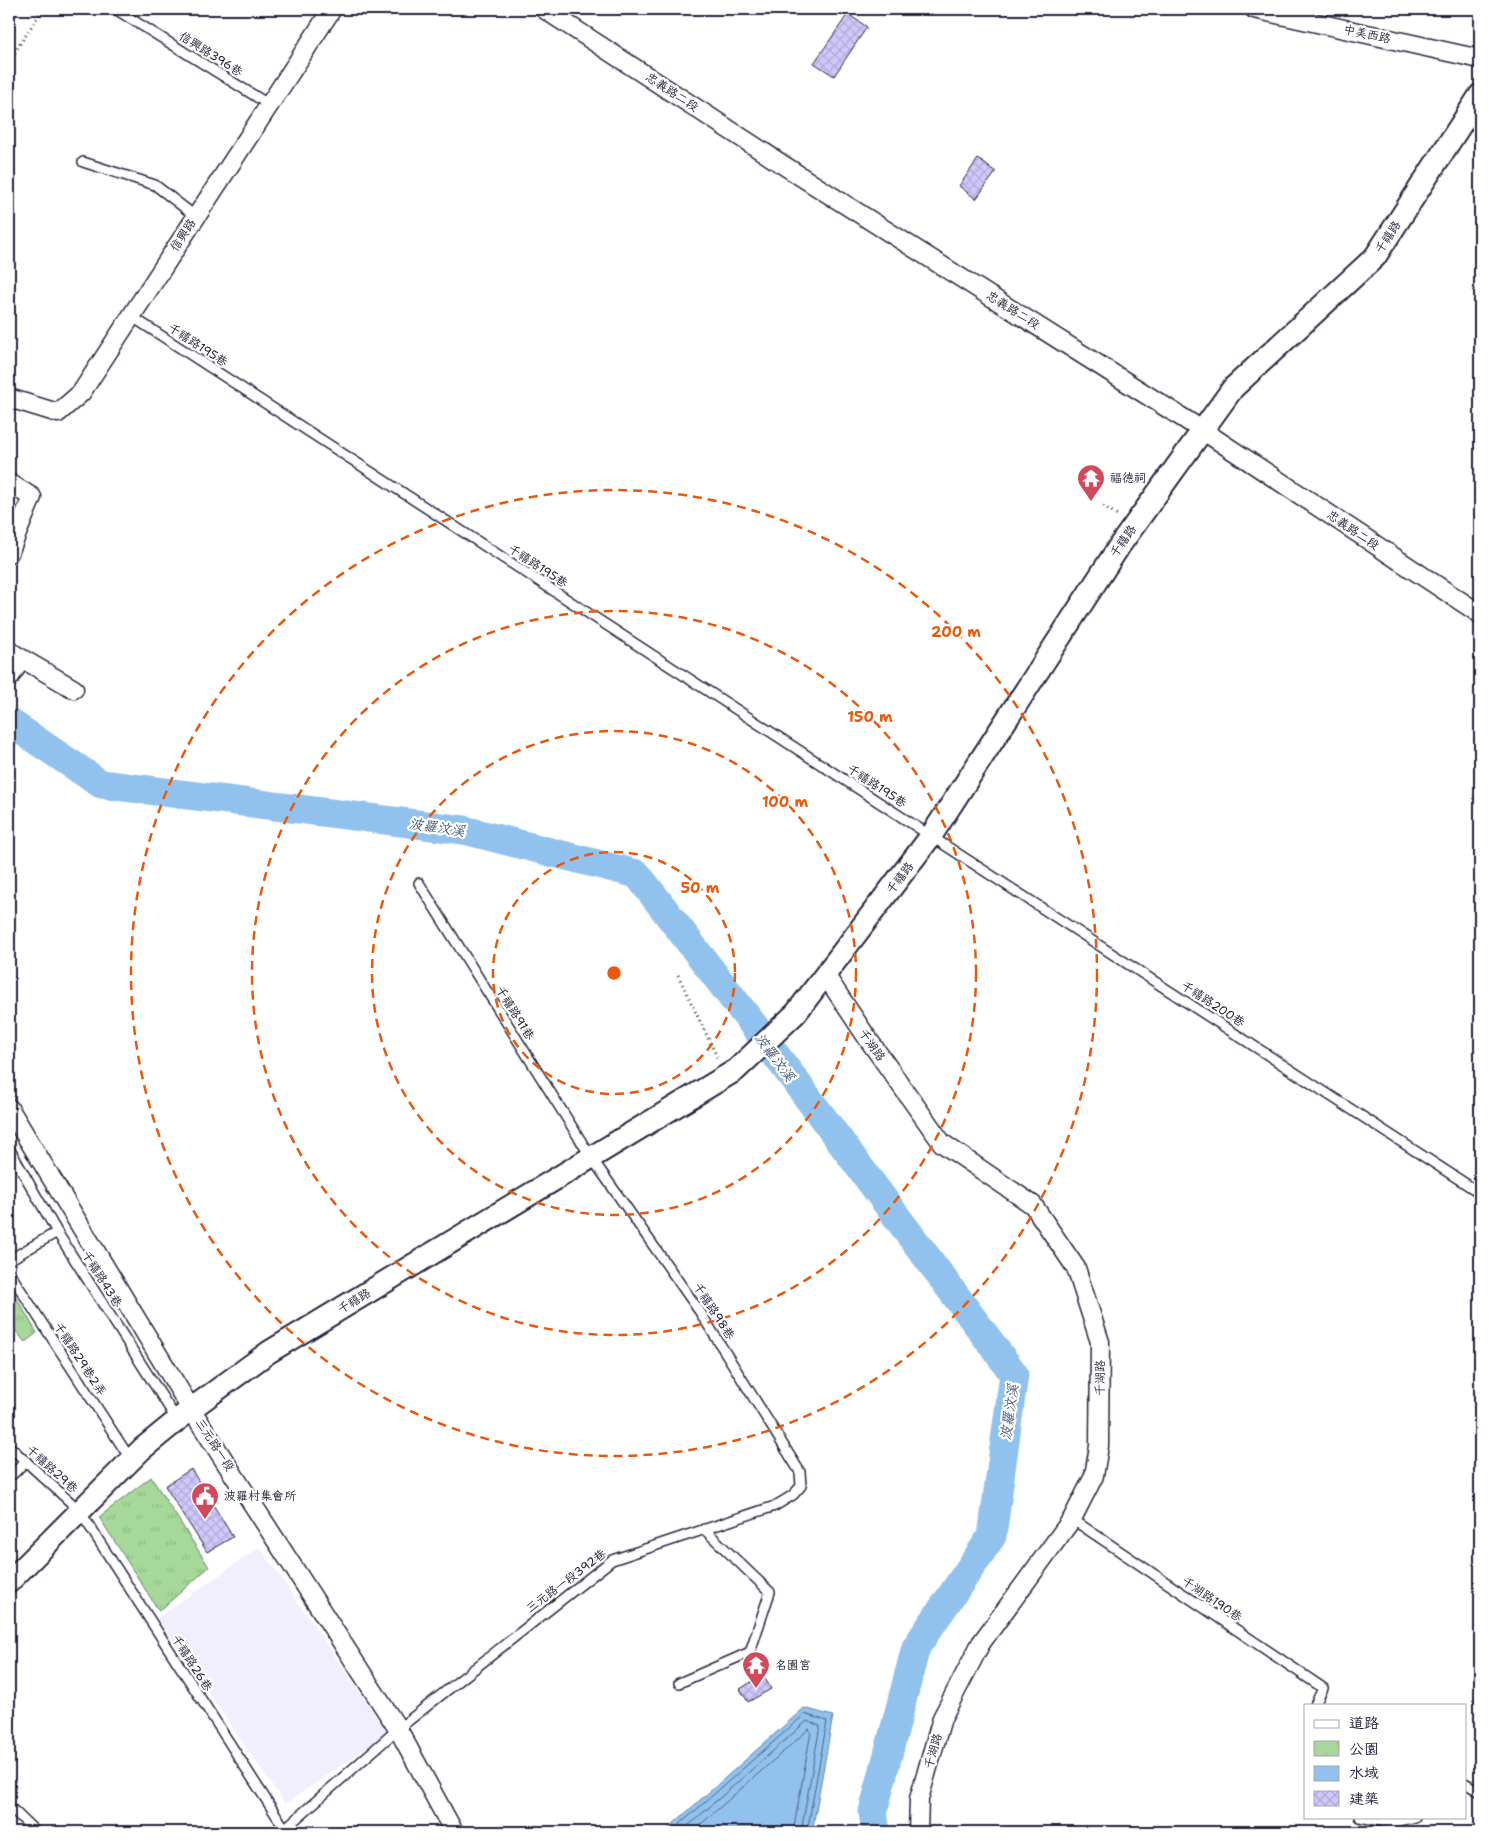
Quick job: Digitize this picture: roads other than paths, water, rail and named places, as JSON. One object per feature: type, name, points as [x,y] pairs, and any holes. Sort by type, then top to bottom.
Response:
[{"type":"street","name":"信興路","points":[[9,398],[58,413],[82,393],[195,216],[332,9]]},
{"type":"street","name":"忠義路二段","points":[[544,9],[811,183],[1202,430],[1480,614]]},
{"type":"street","name":"中美西路","points":[[1254,9],[1480,59]]},
{"type":"street","name":"千禧路","points":[[9,1582],[131,1460],[184,1414],[269,1352],[731,1073],[796,1013],[931,836],[1120,545],[1233,388],[1375,257],[1480,94]]},
{"type":"street","points":[[9,483],[32,497],[14,525],[9,553]]},
{"type":"street","points":[[9,678],[15,655],[74,689]]},
{"type":"street","name":"千湖路","points":[[826,976],[942,1143],[1033,1205],[1076,1268],[1100,1342],[1098,1446],[1094,1476],[1072,1520],[981,1643],[942,1718],[919,1799],[918,1832]]},
{"type":"street","name":"三元路一段","points":[[9,1108],[184,1414],[398,1729],[454,1832]]},
{"type":"lane","name":"信興路396巷","points":[[115,9],[268,104]]},
{"type":"lane","points":[[83,162],[155,186],[195,216]]},
{"type":"lane","name":"千禧路195巷","points":[[131,316],[931,836]]},
{"type":"lane","name":"千禧路200巷","points":[[931,836],[1480,1193]]},
{"type":"lane","name":"千禧路91巷","points":[[419,882],[591,1157]]},
{"type":"lane","name":"千禧路43巷","points":[[9,1148],[57,1232],[184,1414]]},
{"type":"lane","name":"千禧路98巷","points":[[591,1157],[700,1312],[800,1472],[801,1486]]},
{"type":"lane","points":[[9,1260],[57,1232]]},
{"type":"lane","name":"千禧路29巷2弄","points":[[9,1272],[131,1460]]},
{"type":"lane","name":"千禧路29巷","points":[[9,1446],[79,1510]]},
{"type":"lane","points":[[10,1474],[26,1461]]},
{"type":"lane","name":"三元路一段392巷","points":[[283,1831],[398,1729],[612,1560],[775,1506],[793,1495],[801,1486]]},
{"type":"lane","name":"千禧路26巷","points":[[79,1510],[283,1831]]},
{"type":"lane","name":"千湖路190巷","points":[[1072,1520],[1323,1688],[1315,1704]]},
{"type":"lane","points":[[679,1683],[750,1652],[770,1592],[704,1529]]},
{"type":"lane","points":[[1466,1784],[1480,1792]]},
{"type":"lane","points":[[9,1806],[36,1832]]},
{"type":"lane","points":[[1365,1818],[1390,1823],[1411,1818]]},
{"type":"water","points":[[804,1708],[833,1716],[812,1832],[664,1832]]},
{"type":"waterway","name":"波羅汶溪","points":[[9,722],[101,784],[464,830],[637,874],[758,1031],[1014,1374],[992,1536],[916,1647],[873,1812],[876,1832]]},
{"type":"place","name":"福德祠","points":[[1091,502]]},
{"type":"place","name":"波羅村集會所","points":[[205,1520]]},
{"type":"place","name":"名園宮","points":[[756,1689]]}]
